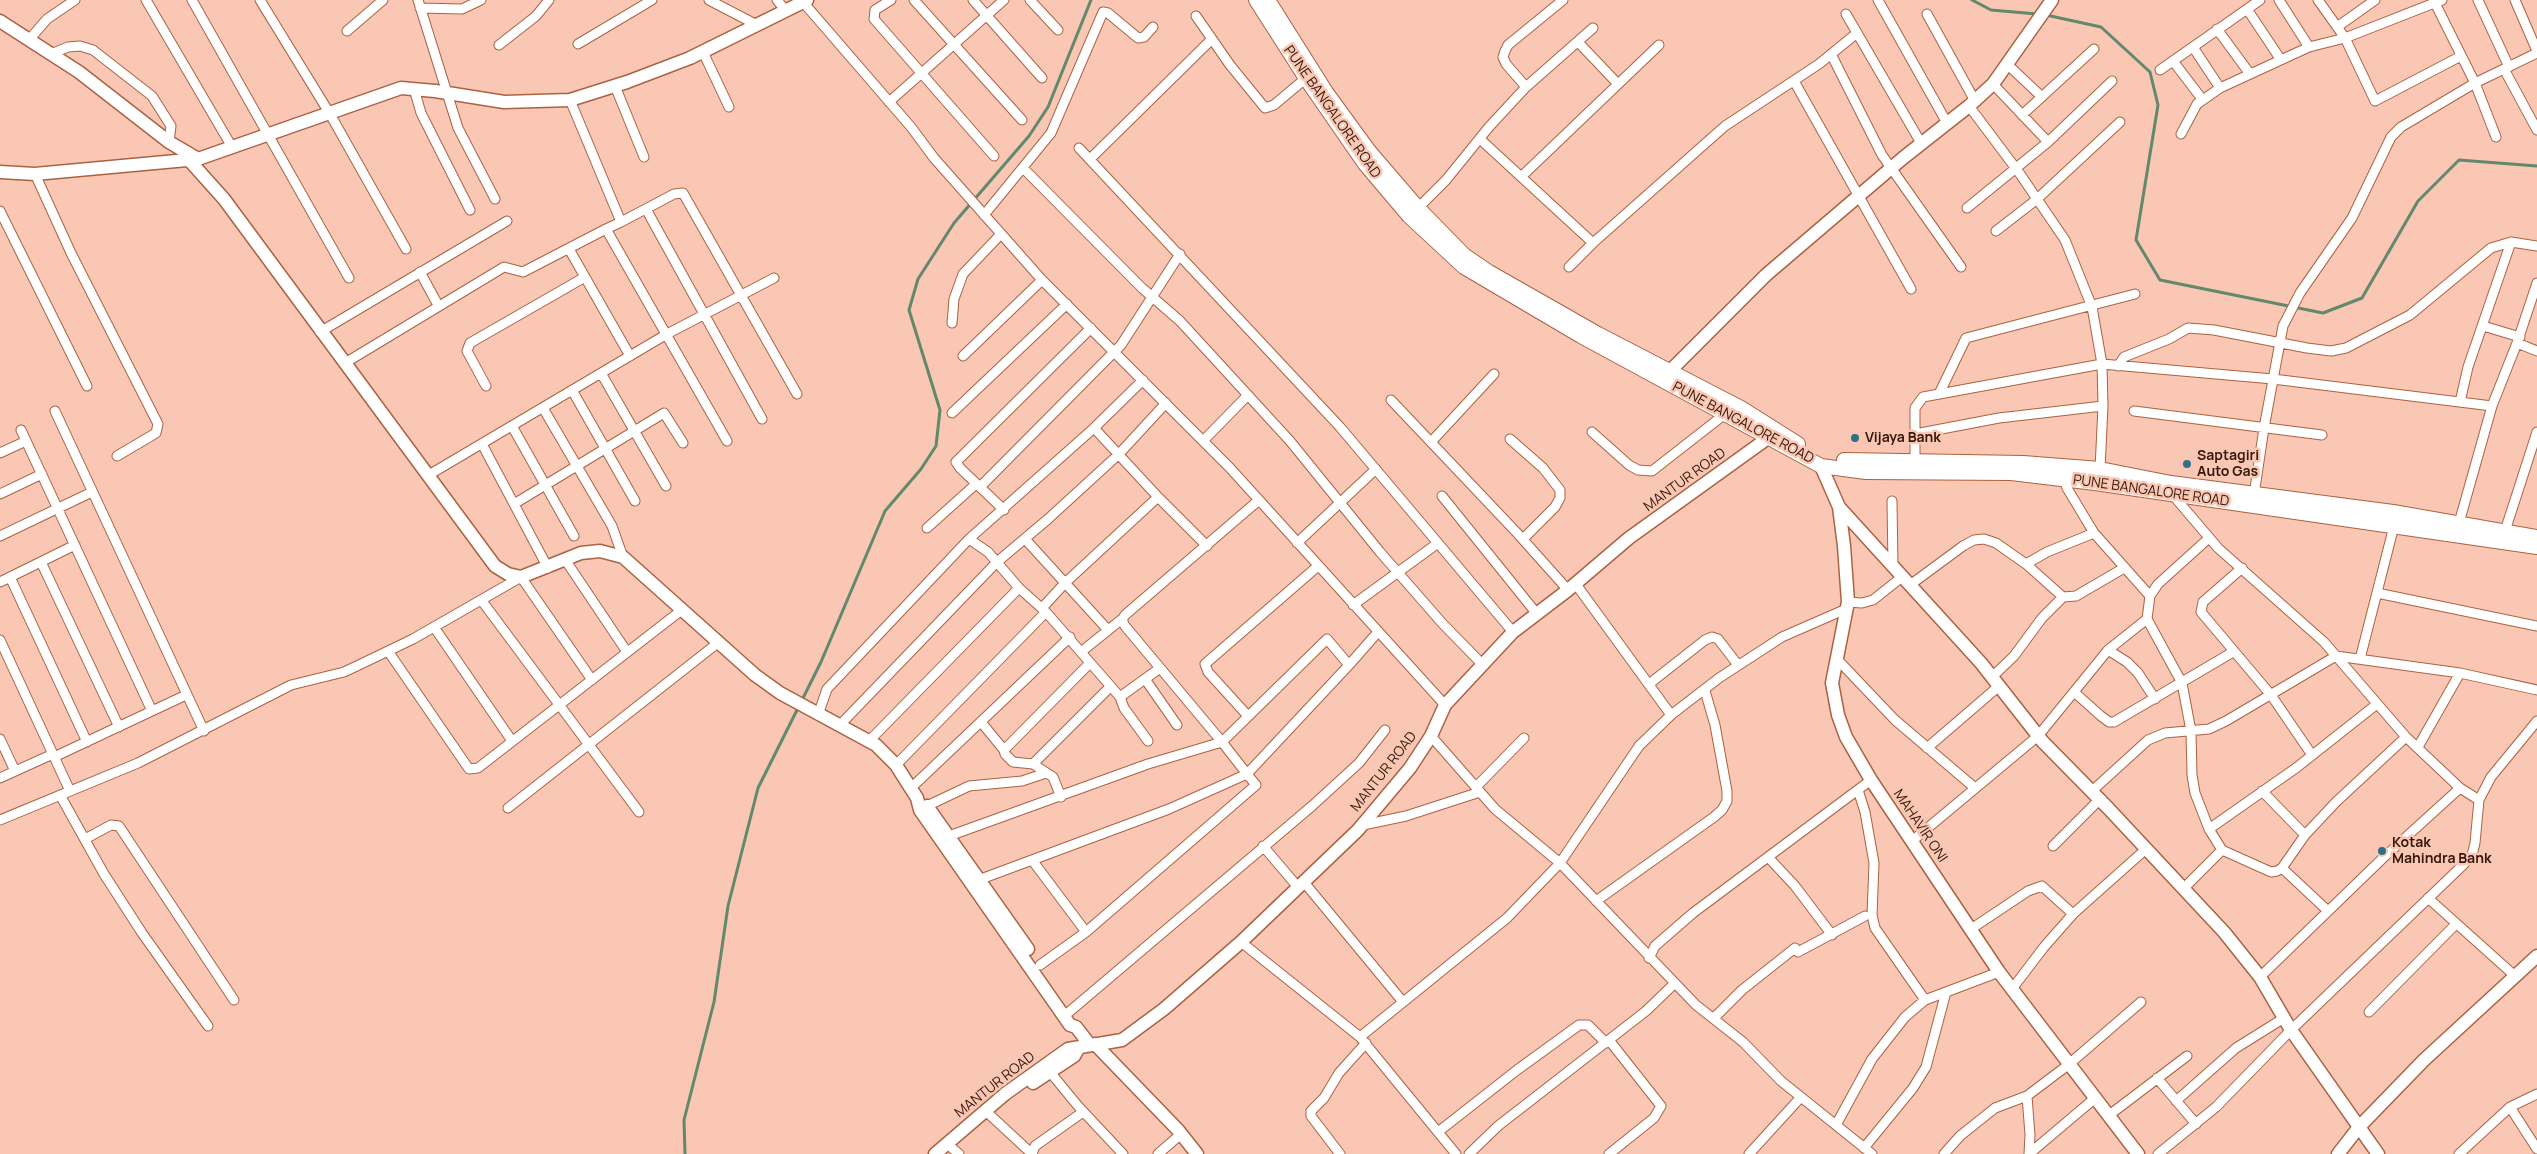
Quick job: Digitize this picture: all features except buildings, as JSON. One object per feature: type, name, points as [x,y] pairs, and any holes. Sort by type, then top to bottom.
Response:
[{"type":"main road","name":"PUNE BANGALORE ROAD","points":[[1256,0],[1326,92],[1348,131]]},
{"type":"main road","name":"PUNE BANGALORE ROAD","points":[[1268,0],[1298,56],[1306,78],[1413,212],[1464,267],[1668,376],[1725,414],[1821,466],[1866,472],[1915,462],[2023,463],[2100,469],[2254,495],[2459,523],[2537,537]]},
{"type":"main road","name":"PUNE BANGALORE ROAD","points":[[1668,376],[1742,408],[1793,442],[1817,454],[1833,459],[1890,466],[2011,473],[2064,479],[2537,548]]},
{"type":"street","points":[[29,40],[47,19],[75,0]]},
{"type":"street","points":[[146,0],[232,147]]},
{"type":"street","points":[[192,0],[350,278]]},
{"type":"street","points":[[260,0],[330,114],[406,248]]},
{"type":"street","points":[[347,31],[383,0]]},
{"type":"street","points":[[481,0],[462,9],[419,4],[464,141],[495,199]]},
{"type":"street","points":[[499,45],[536,16],[549,0]]},
{"type":"street","points":[[578,44],[652,0]]},
{"type":"street","points":[[709,0],[757,25]]},
{"type":"street","points":[[777,0],[786,11]]},
{"type":"street","points":[[891,0],[876,10],[874,19],[994,156]]},
{"type":"street","points":[[914,0],[1022,120]]},
{"type":"street","points":[[973,0],[1042,78]]},
{"type":"street","points":[[889,102],[1004,0]]},
{"type":"street","points":[[1030,0],[1058,30]]},
{"type":"street","points":[[1526,87],[1506,64],[1503,57],[1505,51],[1508,45],[1563,0]]},
{"type":"street","points":[[1878,0],[1947,123]]},
{"type":"street","points":[[1668,376],[1766,275],[1921,142],[1972,104],[1993,84],[2052,0]]},
{"type":"street","points":[[2160,70],[2260,0]]},
{"type":"street","points":[[2279,0],[2309,47]]},
{"type":"street","points":[[2318,0],[2345,38],[2375,101],[2461,56]]},
{"type":"street","points":[[2337,27],[2375,0]]},
{"type":"street","points":[[2478,0],[2506,68],[2537,130]]},
{"type":"street","points":[[2254,495],[2280,343],[2284,326],[2300,292],[2352,218],[2391,137],[2401,127],[2475,83],[2537,52],[2515,0]]},
{"type":"street","points":[[0,172],[35,174],[194,159],[270,135],[402,88],[504,102],[570,100],[615,86],[703,52],[805,1],[981,212],[1042,280],[1116,351],[1204,441],[1445,705]]},
{"type":"street","points":[[2180,134],[2191,113],[2202,99],[2220,88],[2309,47],[2345,38],[2438,2],[2461,56],[2475,83],[2496,136]]},
{"type":"street","points":[[2247,9],[2280,60]]},
{"type":"street","points":[[981,212],[1023,168],[1051,134],[1103,12],[1108,13],[1138,38],[1144,37],[1154,27]]},
{"type":"street","points":[[1846,14],[1921,142]]},
{"type":"street","points":[[1927,14],[1972,104],[2065,240],[2092,307],[2102,364],[2103,406],[2100,469]]},
{"type":"street","points":[[1196,16],[1211,40],[1265,108],[1274,105],[1306,78]]},
{"type":"street","points":[[0,21],[79,72],[169,142],[194,159],[320,332],[495,566],[508,574],[521,577],[592,680]]},
{"type":"street","points":[[1413,212],[1446,180],[1526,87],[1593,28]]},
{"type":"street","points":[[2217,29],[2250,74]]},
{"type":"street","points":[[1569,267],[1593,243],[1725,126],[1794,80],[1857,32]]},
{"type":"street","points":[[1090,159],[1211,40]]},
{"type":"street","points":[[1578,42],[1618,84]]},
{"type":"street","points":[[1521,177],[1659,45]]},
{"type":"street","points":[[51,54],[68,47],[80,46],[101,56],[148,92],[157,102],[171,126],[169,142]]},
{"type":"street","points":[[2193,47],[2220,88]]},
{"type":"street","points":[[2022,115],[2094,49]]},
{"type":"street","points":[[703,52],[729,107]]},
{"type":"street","points":[[1830,54],[1891,169],[1961,268]]},
{"type":"street","points":[[2173,61],[2202,99]]},
{"type":"street","points":[[2007,64],[2042,97]]},
{"type":"street","points":[[1794,80],[1911,289]]},
{"type":"street","points":[[1967,208],[2017,170],[2112,81]]},
{"type":"street","points":[[1993,84],[2048,142]]},
{"type":"street","points":[[615,86],[644,157]]},
{"type":"street","points":[[414,89],[420,113],[470,210]]},
{"type":"street","points":[[570,100],[621,222]]},
{"type":"street","points":[[1996,231],[2036,200],[2120,122]]},
{"type":"street","points":[[1480,139],[1593,243]]},
{"type":"street","points":[[1079,148],[1334,420],[1513,632]]},
{"type":"street","points":[[1023,168],[1153,297],[1180,321],[1290,441],[1380,552],[1442,623],[1481,663]]},
{"type":"street","points":[[35,174],[71,253],[158,424],[156,433],[117,456]]},
{"type":"street","points":[[345,363],[438,305],[504,267],[523,272],[674,194],[683,193],[797,394]]},
{"type":"street","points":[[646,209],[762,419]]},
{"type":"street","points":[[0,211],[87,386]]},
{"type":"street","points":[[320,332],[507,221]]},
{"type":"street","points":[[606,229],[727,441]]},
{"type":"street","points":[[952,323],[956,292],[963,274],[1001,234]]},
{"type":"street","points":[[2118,366],[2124,357],[2162,342],[2188,328],[2214,330],[2331,351],[2346,348],[2410,315],[2473,260],[2491,248],[2511,242],[2537,246]]},
{"type":"street","points":[[2460,402],[2468,367],[2511,242]]},
{"type":"street","points":[[569,249],[630,356]]},
{"type":"street","points":[[927,528],[978,486],[1116,351],[1180,254]]},
{"type":"street","points":[[420,272],[438,305]]},
{"type":"street","points":[[486,386],[467,351],[470,343],[585,277]]},
{"type":"street","points":[[427,476],[666,334],[774,278]]},
{"type":"street","points":[[963,356],[1042,280]]},
{"type":"street","points":[[2459,523],[2492,406],[2518,340],[2537,283]]},
{"type":"street","points":[[1939,394],[1966,338],[2092,307],[2135,294]]},
{"type":"street","points":[[952,413],[1067,304]]},
{"type":"street","points":[[2483,326],[2518,340],[2537,351]]},
{"type":"street","points":[[1004,510],[957,465],[958,459],[1091,328]]},
{"type":"street","points":[[1915,462],[1915,408],[1918,401],[1923,397],[2102,364],[2273,379],[2492,406]]},
{"type":"street","points":[[602,373],[666,486]]},
{"type":"street","points":[[1432,441],[1494,374]]},
{"type":"street","points":[[816,714],[827,689],[969,539],[1004,510],[1094,428],[1143,380]]},
{"type":"street","points":[[572,390],[635,501]]},
{"type":"street","points":[[1204,441],[1248,395]]},
{"type":"street","points":[[1391,400],[1523,539],[1572,587],[1649,684],[1671,715]]},
{"type":"street","points":[[839,726],[997,562],[1119,454],[1166,403]]},
{"type":"street","points":[[1916,434],[1999,418],[2103,406]]},
{"type":"street","points":[[543,408],[612,526],[623,557]]},
{"type":"street","points":[[55,411],[204,731]]},
{"type":"street","points":[[2134,411],[2322,435]]},
{"type":"street","points":[[514,504],[578,467],[664,413],[683,443]]},
{"type":"street","points":[[1592,432],[1629,465],[1638,470],[1652,471],[1725,414]]},
{"type":"street","points":[[512,426],[574,536]]},
{"type":"street","points":[[1094,428],[1207,546]]},
{"type":"street","points":[[21,430],[152,711]]},
{"type":"street","points":[[2506,531],[2537,432]]},
{"type":"street","name":"MANTUR ROAD","points":[[935,1154],[1018,1084],[1068,1049],[1122,1040],[1164,1009],[1241,942],[1363,825],[1410,768],[1431,736],[1445,705],[1481,663],[1513,632],[1572,587],[1629,538],[1768,438]]},
{"type":"street","points":[[1510,439],[1543,468],[1560,490],[1560,498],[1555,507],[1523,539]]},
{"type":"street","points":[[0,453],[26,441]]},
{"type":"street","points":[[482,444],[548,568]]},
{"type":"street","name":"MAHAVIR ONI","points":[[1821,466],[1839,507],[1847,606],[1832,683],[1838,715],[1846,737],[1871,780],[1999,972],[2068,1065],[2138,1154]]},
{"type":"street","points":[[1297,543],[1376,469]]},
{"type":"street","points":[[0,494],[42,474]]},
{"type":"street","points":[[2064,479],[2067,488],[2094,534],[2150,596]]},
{"type":"street","points":[[0,536],[92,492]]},
{"type":"street","points":[[2172,494],[2209,538],[2324,642],[2406,737],[2460,788],[2479,800]]},
{"type":"street","points":[[1442,496],[1537,614]]},
{"type":"street","points":[[896,765],[1044,610],[1065,583],[1158,497]]},
{"type":"street","points":[[1081,652],[1122,619],[1259,500]]},
{"type":"street","points":[[1892,501],[1893,566]]},
{"type":"street","points":[[1839,507],[1995,681],[2038,736],[2224,932],[2260,978],[2291,1030],[2378,1154]]},
{"type":"street","points":[[2360,659],[2394,526]]},
{"type":"street","points":[[2026,564],[2048,552],[2094,534]]},
{"type":"street","points":[[2209,538],[2158,584],[2150,596],[2147,619],[2182,683],[2192,731],[2192,775],[2195,793],[2209,829],[2222,850],[2271,872],[2282,868],[2306,835],[2336,802],[2406,737]]},
{"type":"street","points":[[969,539],[988,552],[1020,588],[1070,637],[1120,697],[1124,708],[1148,741]]},
{"type":"street","points":[[1025,539],[1108,630]]},
{"type":"street","points":[[1340,1154],[1311,1116],[1311,1111],[1324,1098],[1339,1073],[1363,1040],[1403,1002],[1507,918],[1560,863],[1639,746],[1671,715],[1738,665],[1782,637],[1847,606],[1873,600],[1974,540],[1984,539],[1996,543],[2026,564],[2063,597]]},
{"type":"street","points":[[1353,605],[1438,543]]},
{"type":"street","points":[[0,582],[75,545]]},
{"type":"street","points":[[0,820],[138,763],[291,685],[344,672],[434,627],[521,577],[548,568],[581,553],[600,551],[623,557],[780,693],[816,714],[870,740],[896,765],[981,880],[1040,966],[1075,1021],[1076,1027],[1088,1046],[1181,1134],[1197,1154]]},
{"type":"street","points":[[566,560],[627,652]]},
{"type":"street","points":[[41,562],[119,727]]},
{"type":"street","points":[[1248,716],[1208,672],[1205,664],[1318,566]]},
{"type":"street","points":[[1927,748],[1995,681],[2042,618],[2063,597],[2076,596],[2124,568]]},
{"type":"street","points":[[2242,568],[2201,606],[2201,612],[2205,620],[2271,695],[2312,755]]},
{"type":"street","points":[[10,577],[87,742]]},
{"type":"street","points":[[870,740],[1020,588]]},
{"type":"street","points":[[2377,593],[2537,626]]},
{"type":"street","points":[[482,601],[639,812]]},
{"type":"street","points":[[388,651],[469,769],[478,768],[683,609]]},
{"type":"street","points":[[1040,966],[1086,932],[1256,785],[1122,619]]},
{"type":"street","points":[[1912,841],[2038,736],[2108,650],[2147,619]]},
{"type":"street","points":[[434,627],[512,742]]},
{"type":"street","points":[[981,880],[1169,809],[1247,774],[1378,632]]},
{"type":"street","points":[[1070,637],[981,722],[918,797],[920,810],[949,853],[1070,1024],[1076,1027]]},
{"type":"street","points":[[1649,684],[1698,645],[1712,637],[1718,639],[1738,665]]},
{"type":"street","points":[[949,836],[1148,764],[1222,742],[1327,639],[1349,665]]},
{"type":"street","points":[[0,640],[70,790]]},
{"type":"street","points":[[508,808],[719,642]]},
{"type":"street","points":[[2108,650],[2127,662],[2138,673],[2155,699]]},
{"type":"street","points":[[2074,692],[2109,722],[2123,719],[2233,652]]},
{"type":"street","points":[[2053,846],[2096,795],[2148,740],[2165,733],[2208,729],[2226,721],[2336,656],[2460,673],[2537,690]]},
{"type":"street","points":[[1837,660],[1895,720],[1975,788]]},
{"type":"street","points":[[1004,750],[1090,663]]},
{"type":"street","points":[[1120,697],[1160,668]]},
{"type":"street","points":[[2418,747],[2460,673]]},
{"type":"street","points":[[1145,679],[1177,725]]},
{"type":"street","points":[[1033,764],[1110,687]]},
{"type":"street","points":[[1596,901],[1714,817],[1722,810],[1727,801],[1728,791],[1715,725],[1705,691]]},
{"type":"street","points":[[0,778],[87,742],[186,695]]},
{"type":"street","points":[[2209,829],[2312,755],[2377,704]]},
{"type":"street","points":[[2158,1154],[2196,1124],[2237,1087],[2291,1030],[2472,855],[2479,800],[2492,777],[2537,721]]},
{"type":"street","points":[[981,722],[1013,762],[1033,764],[1053,777],[1061,797]]},
{"type":"street","points":[[1069,1012],[1264,846],[1358,763],[1385,730]]},
{"type":"street","points":[[1431,736],[1495,809],[1560,863],[1674,983],[1743,1042],[1781,1081],[1868,1151],[1926,1067],[1946,992]]},
{"type":"street","points":[[1363,825],[1406,816],[1478,789],[1524,738]]},
{"type":"street","points":[[0,739],[15,771]]},
{"type":"street","points":[[918,797],[968,786],[1022,781],[1046,773]]},
{"type":"street","points":[[1649,958],[1655,946],[1693,913],[1871,780]]},
{"type":"street","points":[[2260,978],[2328,911],[2460,788]]},
{"type":"street","points":[[1858,790],[1865,812],[1874,863],[1872,915],[1875,928],[1924,1000]]},
{"type":"street","points":[[2262,791],[2306,835]]},
{"type":"street","points":[[60,794],[142,933],[208,1026]]},
{"type":"street","points":[[85,839],[111,824],[119,826],[234,1000]]},
{"type":"street","points":[[1264,846],[1300,884],[1403,1002]]},
{"type":"street","points":[[2012,989],[2073,914],[2146,849]]},
{"type":"street","points":[[2183,889],[2222,850]]},
{"type":"street","points":[[1768,857],[1795,886],[1832,935]]},
{"type":"street","points":[[1032,860],[1086,932]]},
{"type":"street","points":[[2282,868],[2328,911]]},
{"type":"street","points":[[1971,929],[2028,891],[2042,886],[2073,914]]},
{"type":"street","points":[[2428,898],[2454,925],[2489,951],[2515,976]]},
{"type":"street","points":[[1714,1018],[1742,990],[1796,950],[1832,935],[1865,916]]},
{"type":"street","points":[[2370,1012],[2454,925]]},
{"type":"street","points":[[1241,942],[1363,1040],[1456,1154]]},
{"type":"street","points":[[2338,1154],[2359,1128],[2424,1060],[2537,956]]},
{"type":"street","points":[[1836,1125],[1872,1059],[1905,1017],[1924,1000],[1999,972]]},
{"type":"street","points":[[1469,1154],[1498,1126],[1646,1011],[1674,983]]},
{"type":"street","points":[[1944,1154],[1960,1136],[1995,1108],[2027,1096],[2068,1065],[2141,1002]]},
{"type":"street","points":[[2176,1101],[2236,1048],[2284,1018]]},
{"type":"street","points":[[1438,1132],[1517,1070],[1579,1025],[1588,1024],[1607,1041],[1661,1106],[1658,1113],[1609,1154]]},
{"type":"street","name":"MANTUR ROAD","points":[[952,1152],[990,1115],[1088,1046]]},
{"type":"street","points":[[2108,1116],[2187,1056]]},
{"type":"street","points":[[1050,1072],[1083,1112],[1123,1154]]},
{"type":"street","points":[[2157,1078],[2196,1124]]},
{"type":"street","points":[[2460,1154],[2510,1108],[2537,1094]]},
{"type":"street","points":[[2027,1096],[2030,1135],[2029,1154]]},
{"type":"street","points":[[1749,1154],[1801,1097]]},
{"type":"street","points":[[2029,1154],[2094,1099]]},
{"type":"street","points":[[2510,1108],[2537,1150]]},
{"type":"street","points":[[990,1115],[1032,1153],[1034,1146],[1083,1112]]},
{"type":"street","points":[[1158,1154],[1181,1134]]},
{"type":"waterway","points":[[801,702],[821,662],[885,511],[921,469],[936,446],[940,410],[909,310],[918,279],[954,223],[1029,136],[1048,107],[1091,0]]},
{"type":"waterway","points":[[1972,0],[1991,10],[2037,14]]},
{"type":"waterway","points":[[2046,15],[2101,27],[2150,72],[2158,105],[2136,240],[2160,280],[2323,313],[2362,298],[2418,201],[2459,160],[2537,166]]},
{"type":"waterway","points":[[685,1154],[684,1120],[714,1002],[728,906],[758,788],[798,708]]},
{"type":"place","name":"Vijaya Bank","points":[[1855,438]]},
{"type":"place","name":"Saptagiri Auto Gas","points":[[2187,464]]},
{"type":"place","name":"Kotak Mahindra Bank","points":[[2382,851]]}]
